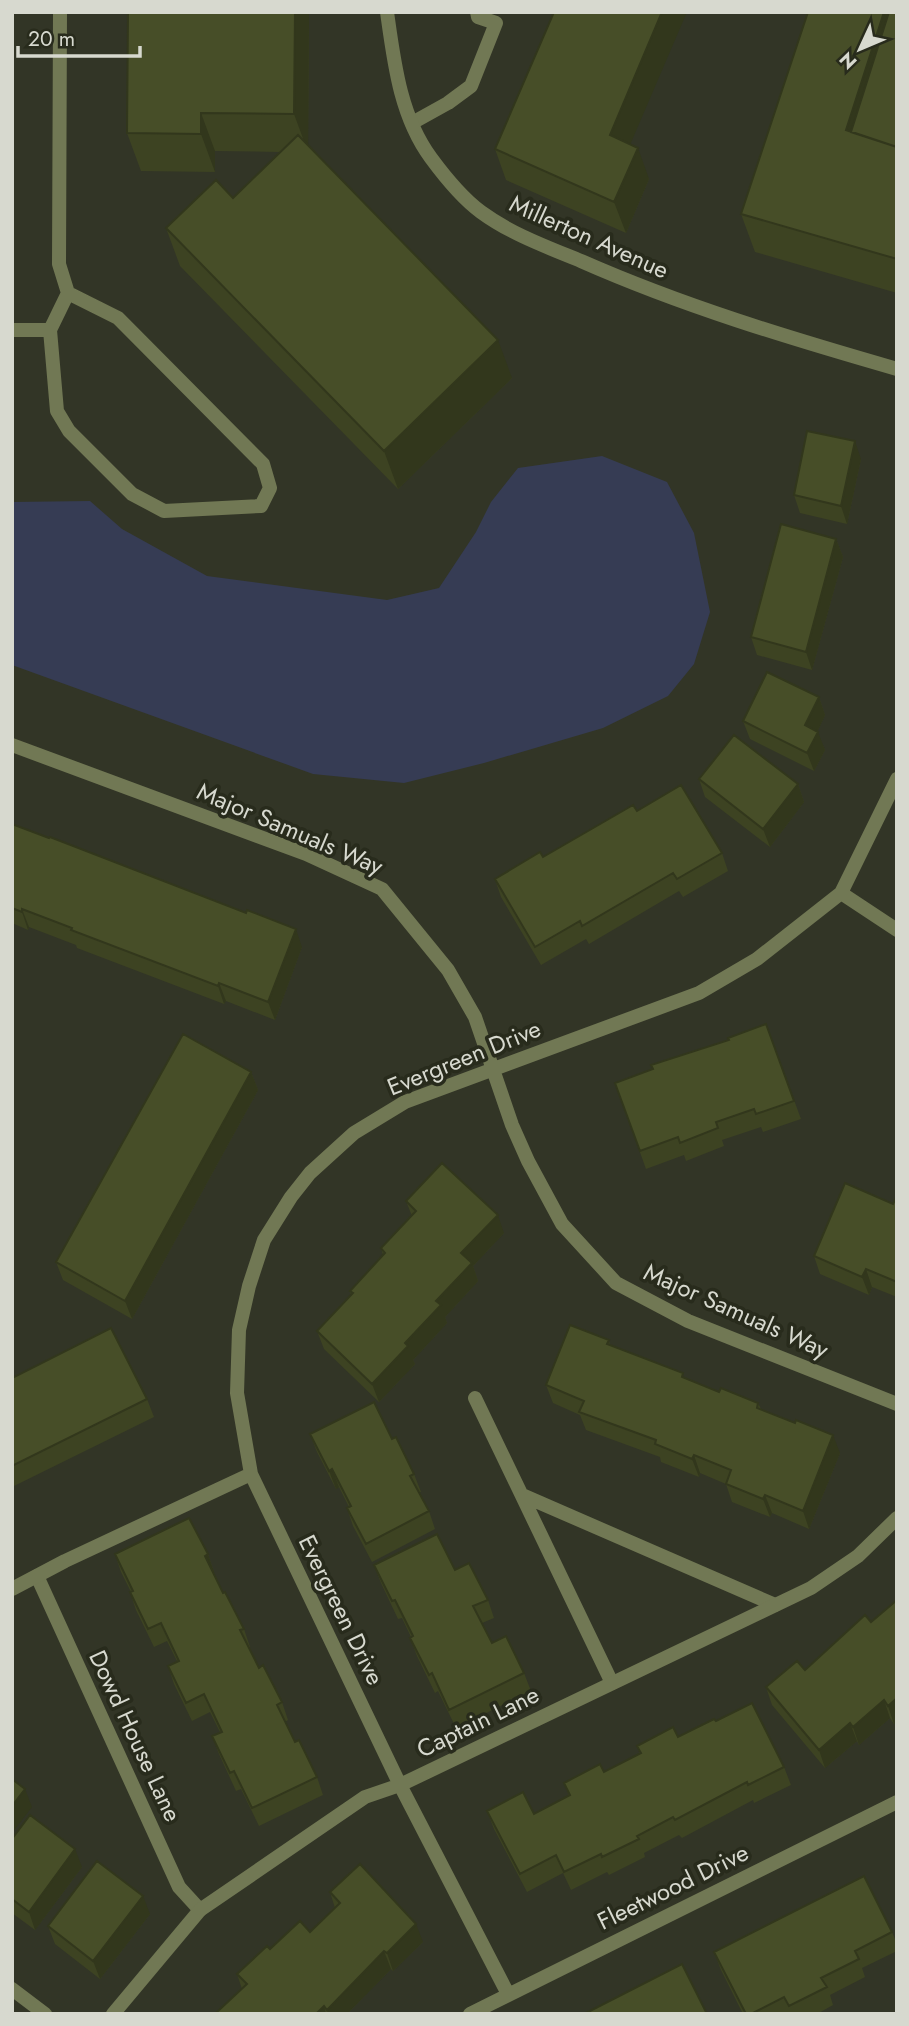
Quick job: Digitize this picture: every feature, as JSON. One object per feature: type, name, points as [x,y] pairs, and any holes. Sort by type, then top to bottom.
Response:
[{"type":"street","points":[[60,12],[59,264],[68,293],[50,330],[57,411],[69,431],[132,494],[164,511],[261,506],[270,488],[263,464],[118,318],[68,293]]},
{"type":"street","name":"Millerton Avenue","points":[[387,12],[393,61],[406,111],[429,157],[463,196],[482,213],[524,237],[644,289],[777,335],[897,369]]},
{"type":"street","points":[[412,123],[448,103],[471,86],[496,23],[478,16],[477,12]]},
{"type":"street","points":[[12,330],[50,330]]},
{"type":"street","name":"Major Samuals Way","points":[[12,745],[306,854],[382,889],[448,970],[475,1017],[512,1125],[562,1224],[616,1283],[688,1321],[897,1404]]},
{"type":"street","name":"Evergreen Drive","points":[[508,1994],[400,1784],[251,1474],[237,1393],[239,1330],[244,1300],[264,1240],[291,1197],[310,1173],[354,1133],[405,1102],[699,993],[757,958],[841,893],[897,779]]},
{"type":"street","points":[[841,893],[897,930]]},
{"type":"street","points":[[475,1398],[612,1683]]},
{"type":"street","points":[[12,1589],[251,1474]]},
{"type":"street","points":[[522,1495],[775,1605]]},
{"type":"street","name":"Captain Lane","points":[[113,2014],[200,1910],[330,1819],[365,1797],[400,1784],[811,1588],[858,1556],[897,1518]]},
{"type":"street","name":"Dowd House Lane","points":[[37,1576],[179,1887],[200,1910]]},
{"type":"street","name":"Fleetwood Drive","points":[[470,2014],[897,1802]]},
{"type":"street","points":[[12,1989],[45,2014]]},
{"type":"shaded area","points":[[602,456],[667,482],[694,533],[710,612],[694,664],[668,696],[603,728],[404,783],[313,774],[12,665],[12,502],[90,501],[122,529],[207,576],[387,600],[439,588],[476,532],[491,502],[518,468]]},
{"type":"building","points":[[128,12],[295,12],[294,114],[201,113],[201,134],[127,133]]},
{"type":"building","points":[[554,12],[662,12],[610,135],[638,148],[614,202],[495,149]]},
{"type":"building","points":[[808,12],[884,12],[846,130],[897,147],[897,259],[741,214]]},
{"type":"building","points":[[889,12],[897,12],[897,147],[851,132]]},
{"type":"building","points":[[298,135],[498,340],[384,451],[166,228],[216,180],[233,198]]},
{"type":"building","points":[[807,431],[855,441],[841,506],[794,495]]},
{"type":"building","points":[[781,524],[836,539],[806,652],[751,637]]},
{"type":"building","points":[[767,672],[819,697],[805,725],[818,732],[807,753],[743,721]]},
{"type":"building","points":[[734,735],[798,784],[763,829],[699,779]]},
{"type":"building","points":[[681,785],[722,853],[677,879],[673,873],[582,926],[580,921],[535,947],[495,879],[540,852],[543,857],[633,805],[637,811]]},
{"type":"building","points":[[12,824],[246,913],[247,910],[296,929],[268,1002],[219,983],[218,986],[22,909],[22,912],[12,908]]},
{"type":"building","points":[[766,1024],[794,1101],[756,1114],[754,1109],[716,1122],[718,1128],[680,1143],[678,1137],[640,1151],[615,1083],[653,1069],[651,1065],[729,1040],[728,1038]]},
{"type":"building","points":[[183,1034],[251,1072],[125,1301],[56,1262]]},
{"type":"building","points":[[442,1163],[498,1215],[461,1253],[472,1263],[436,1301],[441,1305],[405,1343],[408,1346],[372,1384],[317,1331],[353,1293],[350,1291],[385,1253],[381,1248],[416,1211],[406,1201]]},
{"type":"building","points":[[845,1183],[893,1204],[897,1196],[897,1282],[866,1269],[862,1277],[814,1256]]},
{"type":"building","points":[[570,1325],[609,1340],[607,1344],[683,1373],[682,1377],[719,1392],[721,1388],[758,1403],[757,1408],[833,1435],[803,1511],[765,1495],[763,1499],[726,1484],[731,1470],[694,1455],[692,1459],[655,1444],[656,1440],[579,1412],[584,1401],[546,1385]]},
{"type":"building","points":[[111,1328],[147,1399],[12,1466],[12,1378]]},
{"type":"building","points":[[374,1402],[392,1439],[396,1437],[414,1474],[410,1476],[429,1511],[366,1544],[347,1508],[351,1506],[310,1434]]},
{"type":"building","points":[[189,1518],[208,1554],[205,1556],[223,1593],[225,1592],[244,1629],[240,1630],[259,1668],[263,1665],[282,1702],[277,1705],[295,1742],[299,1740],[317,1777],[252,1808],[234,1771],[230,1773],[212,1736],[222,1732],[204,1694],[186,1703],[168,1666],[179,1661],[161,1623],[148,1629],[115,1554]]},
{"type":"building","points":[[437,1534],[455,1570],[469,1563],[488,1600],[473,1606],[492,1643],[506,1636],[524,1673],[449,1710],[432,1673],[429,1675],[410,1638],[413,1636],[395,1600],[392,1601],[374,1565]]},
{"type":"building","points":[[897,1600],[897,1698],[888,1706],[884,1700],[853,1727],[850,1723],[819,1750],[766,1687],[797,1661],[805,1670],[865,1615],[871,1622]]},
{"type":"building","points":[[752,1703],[784,1767],[748,1785],[747,1782],[675,1820],[673,1817],[637,1836],[639,1839],[602,1857],[601,1854],[564,1872],[556,1855],[520,1874],[487,1811],[523,1792],[534,1814],[570,1795],[564,1783],[600,1764],[604,1772],[641,1753],[637,1746],[673,1727],[678,1737]]},
{"type":"building","points":[[12,1779],[25,1789],[12,1806]]},
{"type":"building","points":[[30,1815],[75,1849],[29,1912],[12,1899],[12,1839]]},
{"type":"building","points":[[97,1861],[143,1896],[93,1961],[48,1926]]},
{"type":"building","points":[[360,1864],[416,1924],[387,1953],[384,1951],[327,2010],[324,2006],[316,2014],[218,2014],[217,2012],[247,1984],[237,1974],[267,1946],[270,1949],[300,1921],[310,1932],[340,1903],[330,1892]]},
{"type":"building","points":[[864,1876],[892,1932],[855,1951],[859,1959],[821,1978],[827,1987],[789,2006],[784,1997],[746,2014],[714,1952]]},
{"type":"building","points":[[682,1964],[707,2014],[584,2014]]}]
